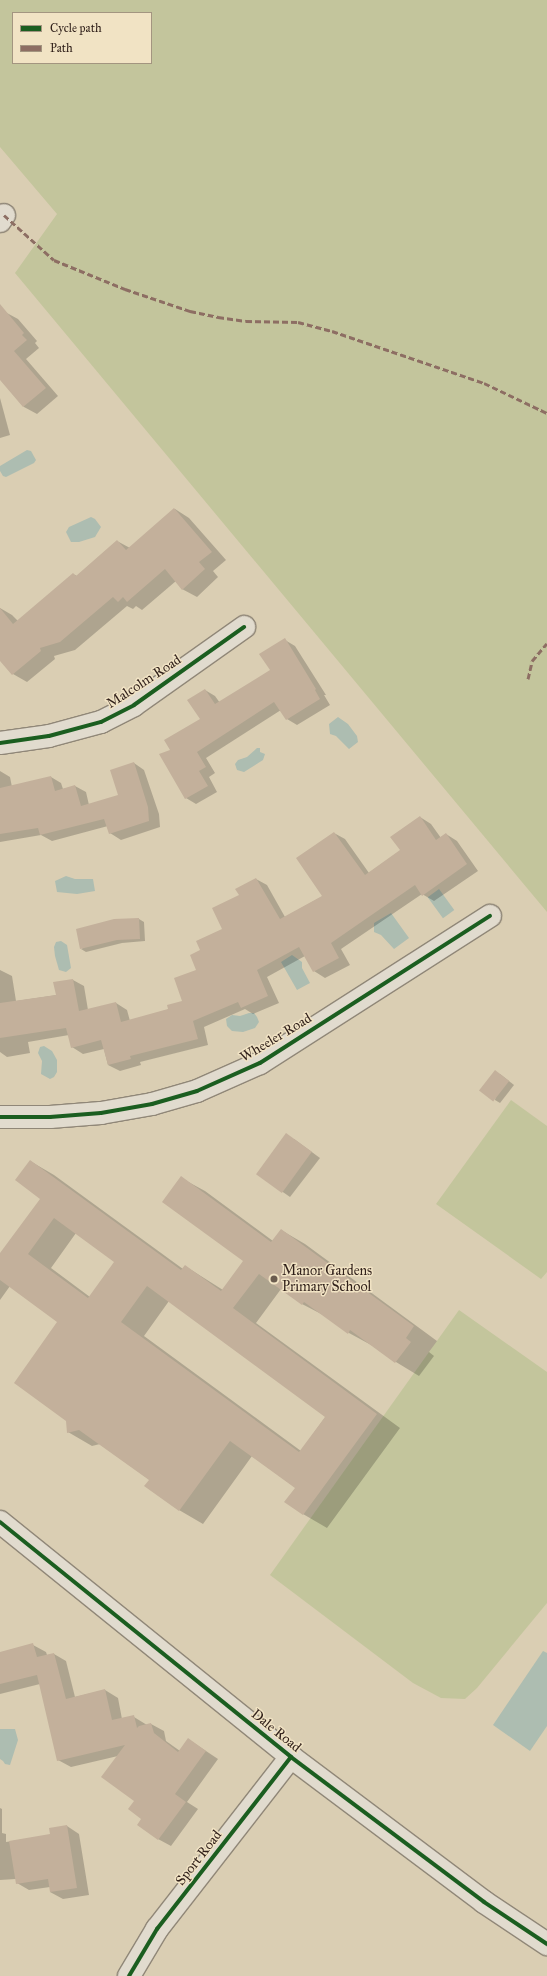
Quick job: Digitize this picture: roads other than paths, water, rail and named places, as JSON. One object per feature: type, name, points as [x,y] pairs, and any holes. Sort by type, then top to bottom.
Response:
[{"type":"street","name":"Malcolm Road","points":[[0,743],[49,736],[101,722],[134,705],[244,627]]},
{"type":"street","name":"Wheeler Road","points":[[0,1117],[50,1117],[100,1113],[152,1104],[197,1092],[260,1063],[490,916]]},
{"type":"street","name":"Dale Road","points":[[0,1522],[291,1757],[484,1902],[547,1944]]},
{"type":"street","name":"Sport Road","points":[[129,1976],[157,1929],[291,1757]]},
{"type":"place","name":"Manor Gardens Primary School","points":[[274,1279]]}]
